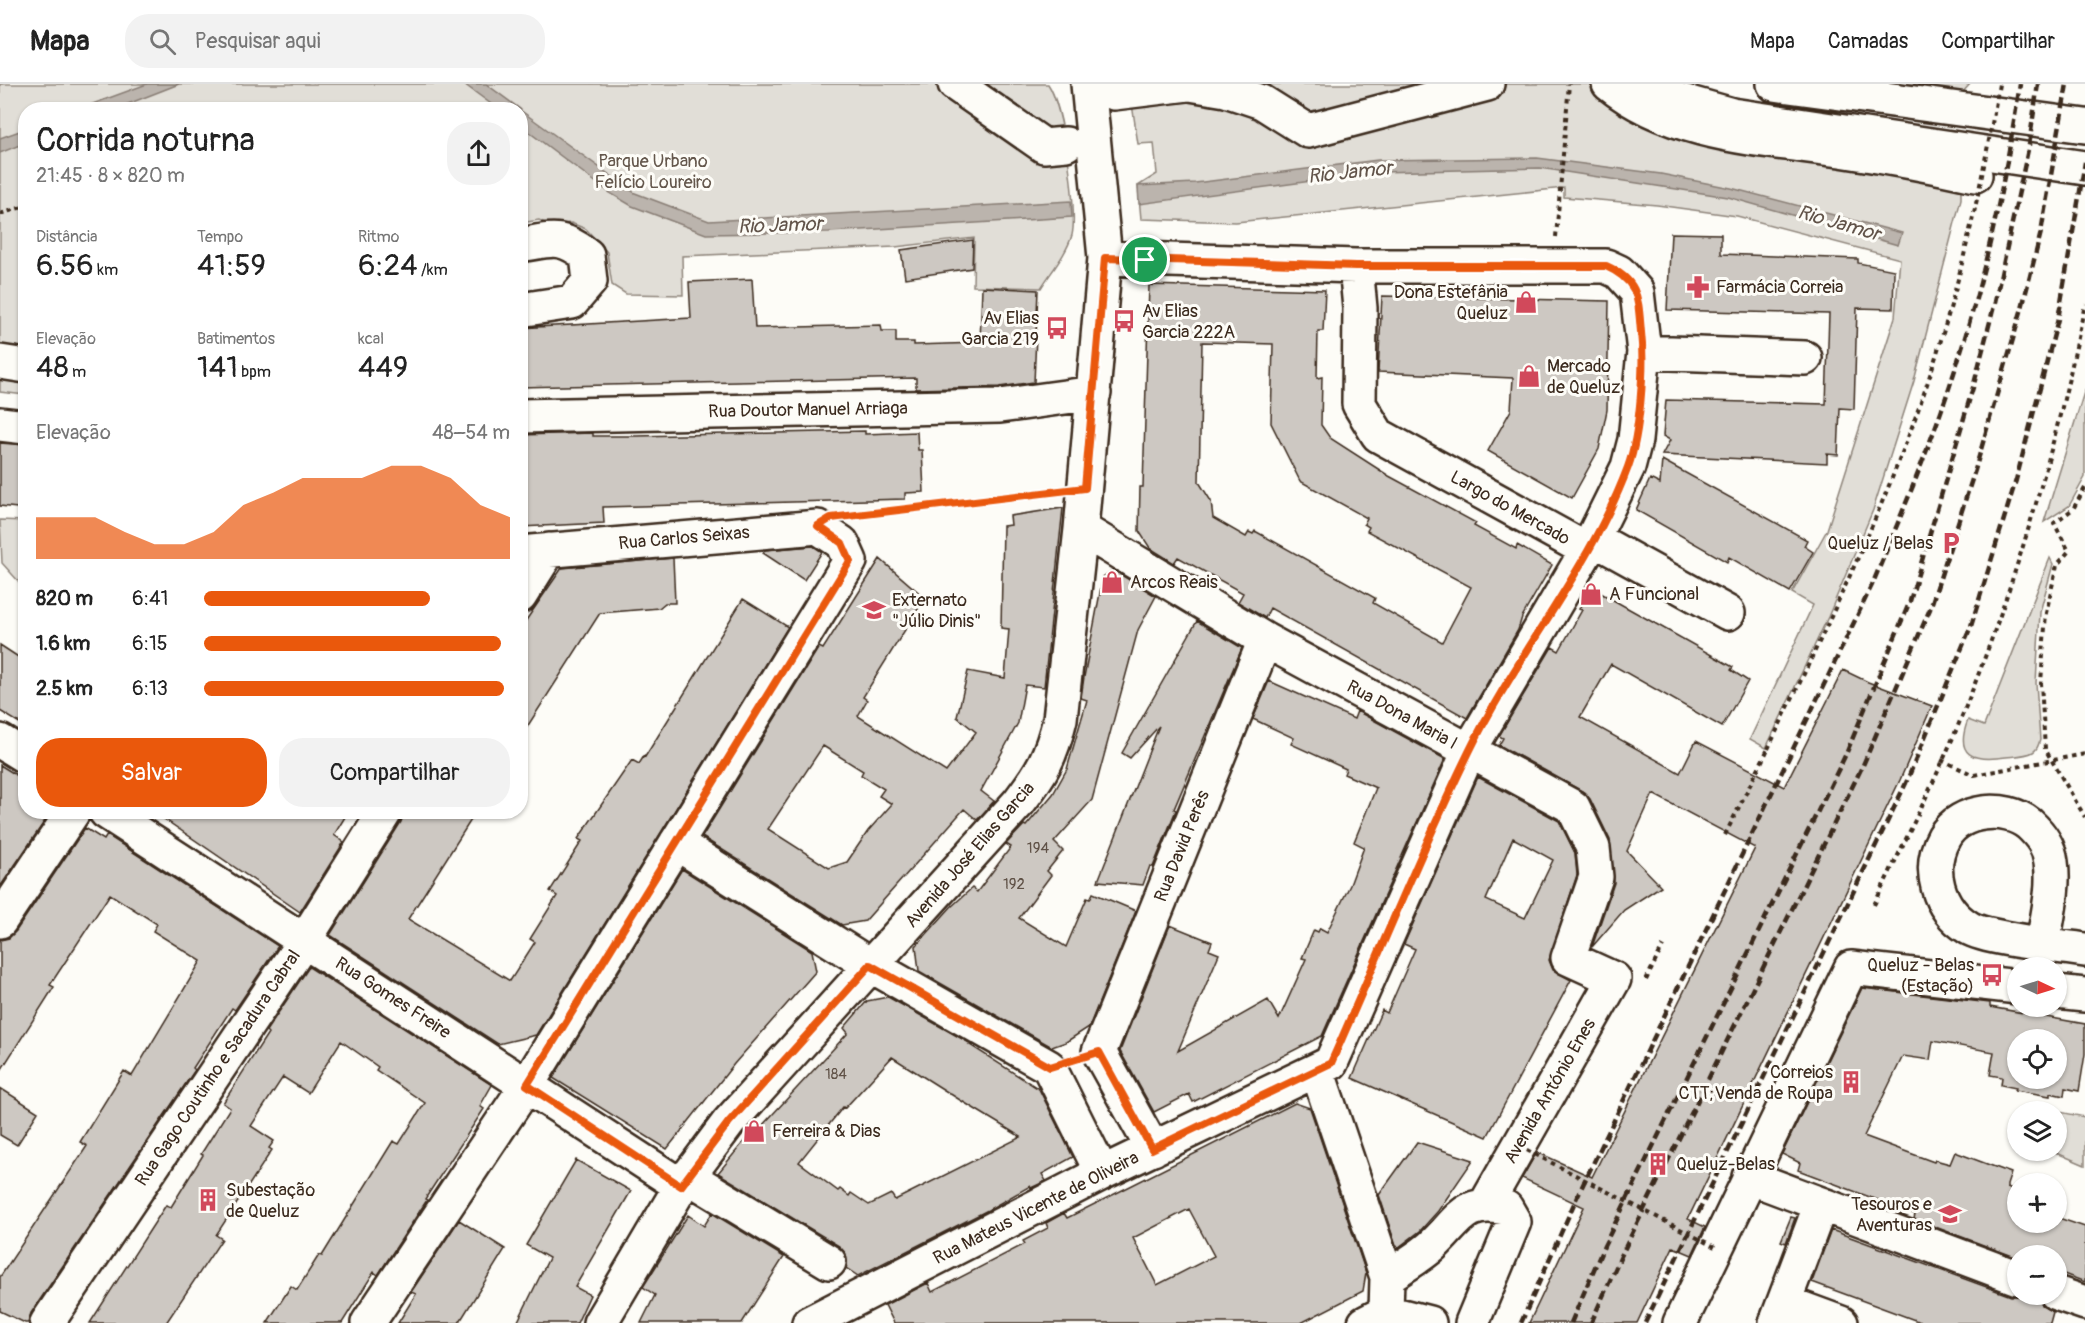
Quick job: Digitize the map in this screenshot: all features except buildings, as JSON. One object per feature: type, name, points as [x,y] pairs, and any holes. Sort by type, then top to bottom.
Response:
[{"type":"street","points":[[955,84],[1044,146],[1065,144]]},
{"type":"street","points":[[1091,93],[1189,84],[1226,90],[1262,102],[1308,131],[1487,84]]},
{"type":"street","points":[[1609,84],[1650,109],[1703,129],[1902,159],[1975,175]]},
{"type":"street","points":[[1643,84],[1657,94],[1732,115],[2085,168]]},
{"type":"street","points":[[1774,84],[2085,126]]},
{"type":"street","name":"Avenida José Elias Garcia","points":[[600,1323],[684,1181],[729,1122],[1004,818],[1043,770],[1054,744],[1060,719],[1081,529],[1094,393],[1103,246],[1091,93]]},
{"type":"street","points":[[528,244],[556,240],[571,242],[587,255],[590,281],[572,302],[528,309]]},
{"type":"street","points":[[1103,246],[1356,266]]},
{"type":"street","name":"Largo do Mercado","points":[[1554,265],[1606,266],[1619,272],[1637,292],[1644,352],[1635,440],[1628,466],[1591,545],[1378,435],[1359,404],[1360,308],[1356,266],[1554,265]]},
{"type":"street","points":[[1644,352],[1805,358]]},
{"type":"street","points":[[0,362],[18,365]]},
{"type":"street","name":"Rua Doutor Manuel Arriaga","points":[[528,416],[1000,406],[1094,393]]},
{"type":"street","points":[[0,424],[18,426]]},
{"type":"street","name":"Rua Dona Maria I","points":[[1081,529],[1265,640],[1572,807],[1593,848],[1596,877],[1568,958],[1614,979]]},
{"type":"street","points":[[368,1323],[527,1085],[850,561],[830,535]]},
{"type":"street","name":"Rua Carlos Seixas","points":[[535,551],[830,535]]},
{"type":"street","points":[[1591,545],[1728,613]]},
{"type":"street","name":"Rua Mateus Vicente de Oliveira","points":[[809,1323],[1102,1173],[1331,1063],[1469,752],[1591,545]]},
{"type":"street","points":[[528,572],[535,551]]},
{"type":"street","name":"Rua David Perês","points":[[1099,1052],[1265,640]]},
{"type":"street","points":[[0,741],[18,752]]},
{"type":"street","points":[[0,921],[68,819]]},
{"type":"street","name":"Rua Gomes Freire","points":[[117,819],[527,1085],[684,1181],[829,1262]]},
{"type":"street","name":"Rua Gago Coutinho e Sacadura Cabral","points":[[47,1323],[304,940],[381,819]]},
{"type":"street","points":[[676,843],[870,965],[1050,1067],[1102,1173]]},
{"type":"street","points":[[2043,944],[2085,950]]},
{"type":"street","points":[[1680,1323],[1851,968],[2007,986]]},
{"type":"street","name":"Avenida António Enes","points":[[1486,1204],[1614,979]]},
{"type":"street","points":[[2067,993],[2085,995]]},
{"type":"street","points":[[1050,1067],[1099,1052],[1152,1149]]},
{"type":"street","points":[[1317,1070],[1387,1277],[1375,1318],[1429,1323]]},
{"type":"street","points":[[1749,1177],[2007,1274]]},
{"type":"street","points":[[1387,1277],[1432,1246],[1464,1212],[1486,1204],[1506,1208],[1514,1222],[1472,1323]]},
{"type":"street","points":[[1821,1204],[1780,1313],[1841,1323]]},
{"type":"street","points":[[2067,1297],[2085,1304]]},
{"type":"path","points":[[1554,265],[1569,84]]},
{"type":"path","points":[[1725,835],[1855,566],[1917,412],[1944,328],[1967,243],[1999,84]]},
{"type":"path","points":[[0,214],[18,208]]},
{"type":"path","points":[[1874,905],[1962,717],[2023,545],[2047,465],[2085,304]]},
{"type":"path","points":[[830,535],[831,518],[1085,488]]},
{"type":"path","points":[[2085,488],[2073,509],[2054,523],[2069,551],[2057,565],[2046,613],[2041,683],[2045,749],[2078,801],[2085,817]]},
{"type":"path","points":[[1941,760],[1974,775],[2085,754]]},
{"type":"path","points":[[1519,1146],[1715,1247]]},
{"type":"green space","name":"Parque Urbano Felício Loureiro","points":[[0,84],[1048,84],[1059,113],[1071,182],[1072,235],[1063,255],[1041,288],[973,286],[974,238],[895,247],[682,256],[683,295],[626,294],[612,285],[607,252],[586,229],[571,223],[549,225],[539,220],[528,222],[528,102],[18,102],[18,394],[0,392]]},
{"type":"green space","points":[[1129,84],[1593,84],[1961,183],[1961,199],[1914,381],[1873,510],[1828,617],[1766,748],[1750,739],[1813,605],[1792,593],[1827,530],[1895,317],[1900,259],[1737,216],[1657,205],[1564,197],[1564,188],[1236,222],[1141,219],[1138,186],[1157,174],[1154,143],[1138,144]]},
{"type":"green space","points":[[1909,84],[1970,84],[1963,92]]},
{"type":"green space","points":[[2085,389],[2085,477],[2069,506],[2044,522]]},
{"type":"green space","points":[[0,520],[18,521],[18,581],[2,563]]},
{"type":"green space","points":[[2050,558],[2053,564],[2040,612],[2036,683],[2040,740],[2036,750],[2023,755],[1976,757],[1969,754],[1963,742],[1968,720],[1984,726]]},
{"type":"green space","points":[[2067,1113],[2085,1117],[2085,1165],[2067,1157]]},
{"type":"water","points":[[147,84],[179,84],[133,102],[98,102]]},
{"type":"water","points":[[464,84],[486,84],[510,102],[488,102]]},
{"type":"water","name":"Rio Jamor","points":[[528,116],[635,193],[709,221],[1071,201],[1072,217],[829,232],[706,234],[632,206],[610,193],[528,131]]},
{"type":"water","points":[[18,132],[18,146],[0,153],[0,138]]},
{"type":"water","name":"Rio Jamor","points":[[1537,158],[1661,174],[1731,188],[1902,233],[1898,245],[1728,197],[1540,168],[1379,172],[1139,204],[1138,186],[1195,183],[1378,160]]},
{"type":"railway","points":[[1521,1323],[1577,1197],[1872,585],[1925,455],[1964,340],[1984,268],[2008,158],[2020,84]]},
{"type":"railway","points":[[1571,1323],[1604,1246],[1846,754],[1910,601],[1974,384],[1995,302],[2029,145],[2038,84]]},
{"type":"railway","points":[[1591,1323],[1621,1256],[1863,765],[1930,609],[1975,470],[2022,308],[2041,232],[2067,84]]},
{"type":"railway","points":[[1645,1323],[1906,783],[1971,626],[2016,480],[2058,319],[2085,162]]},
{"type":"place","name":"Farmácia Correia","points":[[1698,287]]},
{"type":"place","name":"Dona Estefânia Queluz","points":[[1526,302]]},
{"type":"place","name":"Av Elias Garcia 222A","points":[[1124,321]]},
{"type":"place","name":"Av Elias Garcia 219","points":[[1057,328]]},
{"type":"place","name":"Mercado de Queluz","points":[[1529,376]]},
{"type":"place","name":"Queluz / Belas","points":[[1951,543]]},
{"type":"place","name":"Arcos Reais","points":[[1112,582]]},
{"type":"place","name":"A Funcional","points":[[1591,594]]},
{"type":"place","name":"Externato \"Júlio Dinis\"","points":[[874,610]]},
{"type":"place","name":"Queluz - Belas (Estação)","points":[[1992,975]]},
{"type":"place","name":"Correios CTT;Venda de Roupa","points":[[1851,1082]]},
{"type":"place","name":"Ferreira & Dias","points":[[754,1131]]},
{"type":"place","name":"Queluz-Belas","points":[[1658,1164]]},
{"type":"place","name":"Subestação de Queluz","points":[[208,1200]]},
{"type":"place","name":"Tesouros e Aventuras","points":[[1950,1214]]},
{"type":"route","points":[[1105,258],[1145,260],[1356,266],[1606,266],[1619,272],[1637,292],[1644,352],[1635,440],[1628,466],[1594,539],[1469,752],[1331,1063],[1152,1149],[1099,1052],[1050,1067],[870,965],[729,1122],[681,1186],[527,1085],[850,561],[842,543],[818,526],[831,518],[1000,496],[1085,488],[1105,258]]}]
